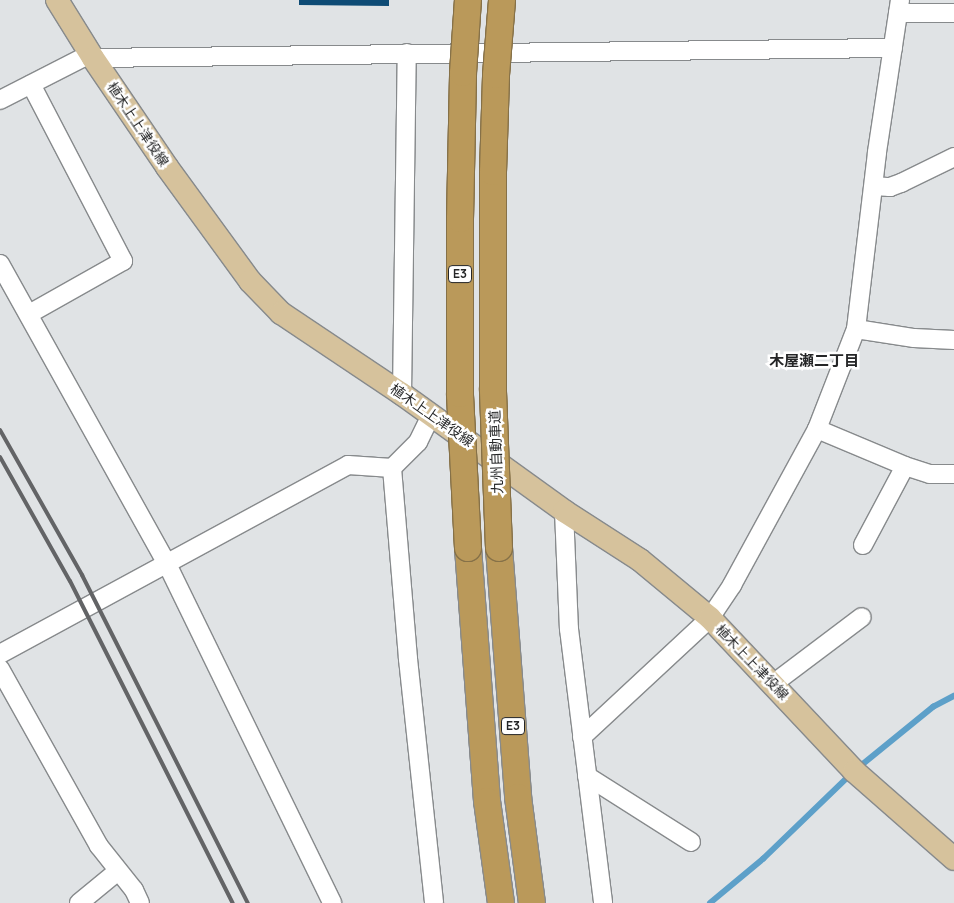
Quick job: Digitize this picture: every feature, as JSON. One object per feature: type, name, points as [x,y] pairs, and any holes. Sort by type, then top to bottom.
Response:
[{"type":"highway","name":"E3","points":[[468,0],[463,73],[460,219],[460,394],[468,548],[487,801],[501,903]]},
{"type":"highway","name":"九州自動車道","points":[[502,0],[496,76],[493,172],[493,389],[499,548],[518,797],[532,903]]},
{"type":"main road","name":"植木上上津役線","points":[[57,0],[92,56],[167,167],[250,281],[281,313],[402,394],[564,511],[640,560],[710,618],[855,772],[954,859]]},
{"type":"street","points":[[582,737],[710,618],[732,585],[817,430],[856,328],[899,6],[954,12]]},
{"type":"street","points":[[0,100],[92,56],[893,48]]},
{"type":"street","points":[[402,394],[407,53]]},
{"type":"street","points":[[29,314],[123,262],[31,84]]},
{"type":"street","points":[[874,186],[890,187],[954,157]]},
{"type":"street","points":[[0,264],[167,564],[332,903]]},
{"type":"street","points":[[856,328],[914,338],[954,340]]},
{"type":"street","points":[[0,654],[348,465],[392,468],[418,442],[431,415]]},
{"type":"street","points":[[817,430],[904,466],[930,474],[954,474]]},
{"type":"street","points":[[863,546],[904,466]]},
{"type":"street","points":[[392,468],[408,659],[434,903]]},
{"type":"street","points":[[564,511],[569,629],[603,903]]},
{"type":"street","points":[[773,684],[862,617]]},
{"type":"street","points":[[0,669],[99,846],[134,890],[140,903]]},
{"type":"street","points":[[587,776],[691,842]]},
{"type":"street","points":[[79,903],[118,871]]},
{"type":"building","points":[[299,0],[389,0],[389,6],[299,5]]},
{"type":"waterway","points":[[858,768],[933,707],[954,696]]},
{"type":"waterway","points":[[710,903],[763,859],[851,774]]},
{"type":"railway","points":[[0,430],[82,575],[248,903]]},
{"type":"railway","points":[[0,457],[70,581],[233,903]]},
{"type":"district","name":"木屋瀬二丁目","points":[[814,361]]}]
